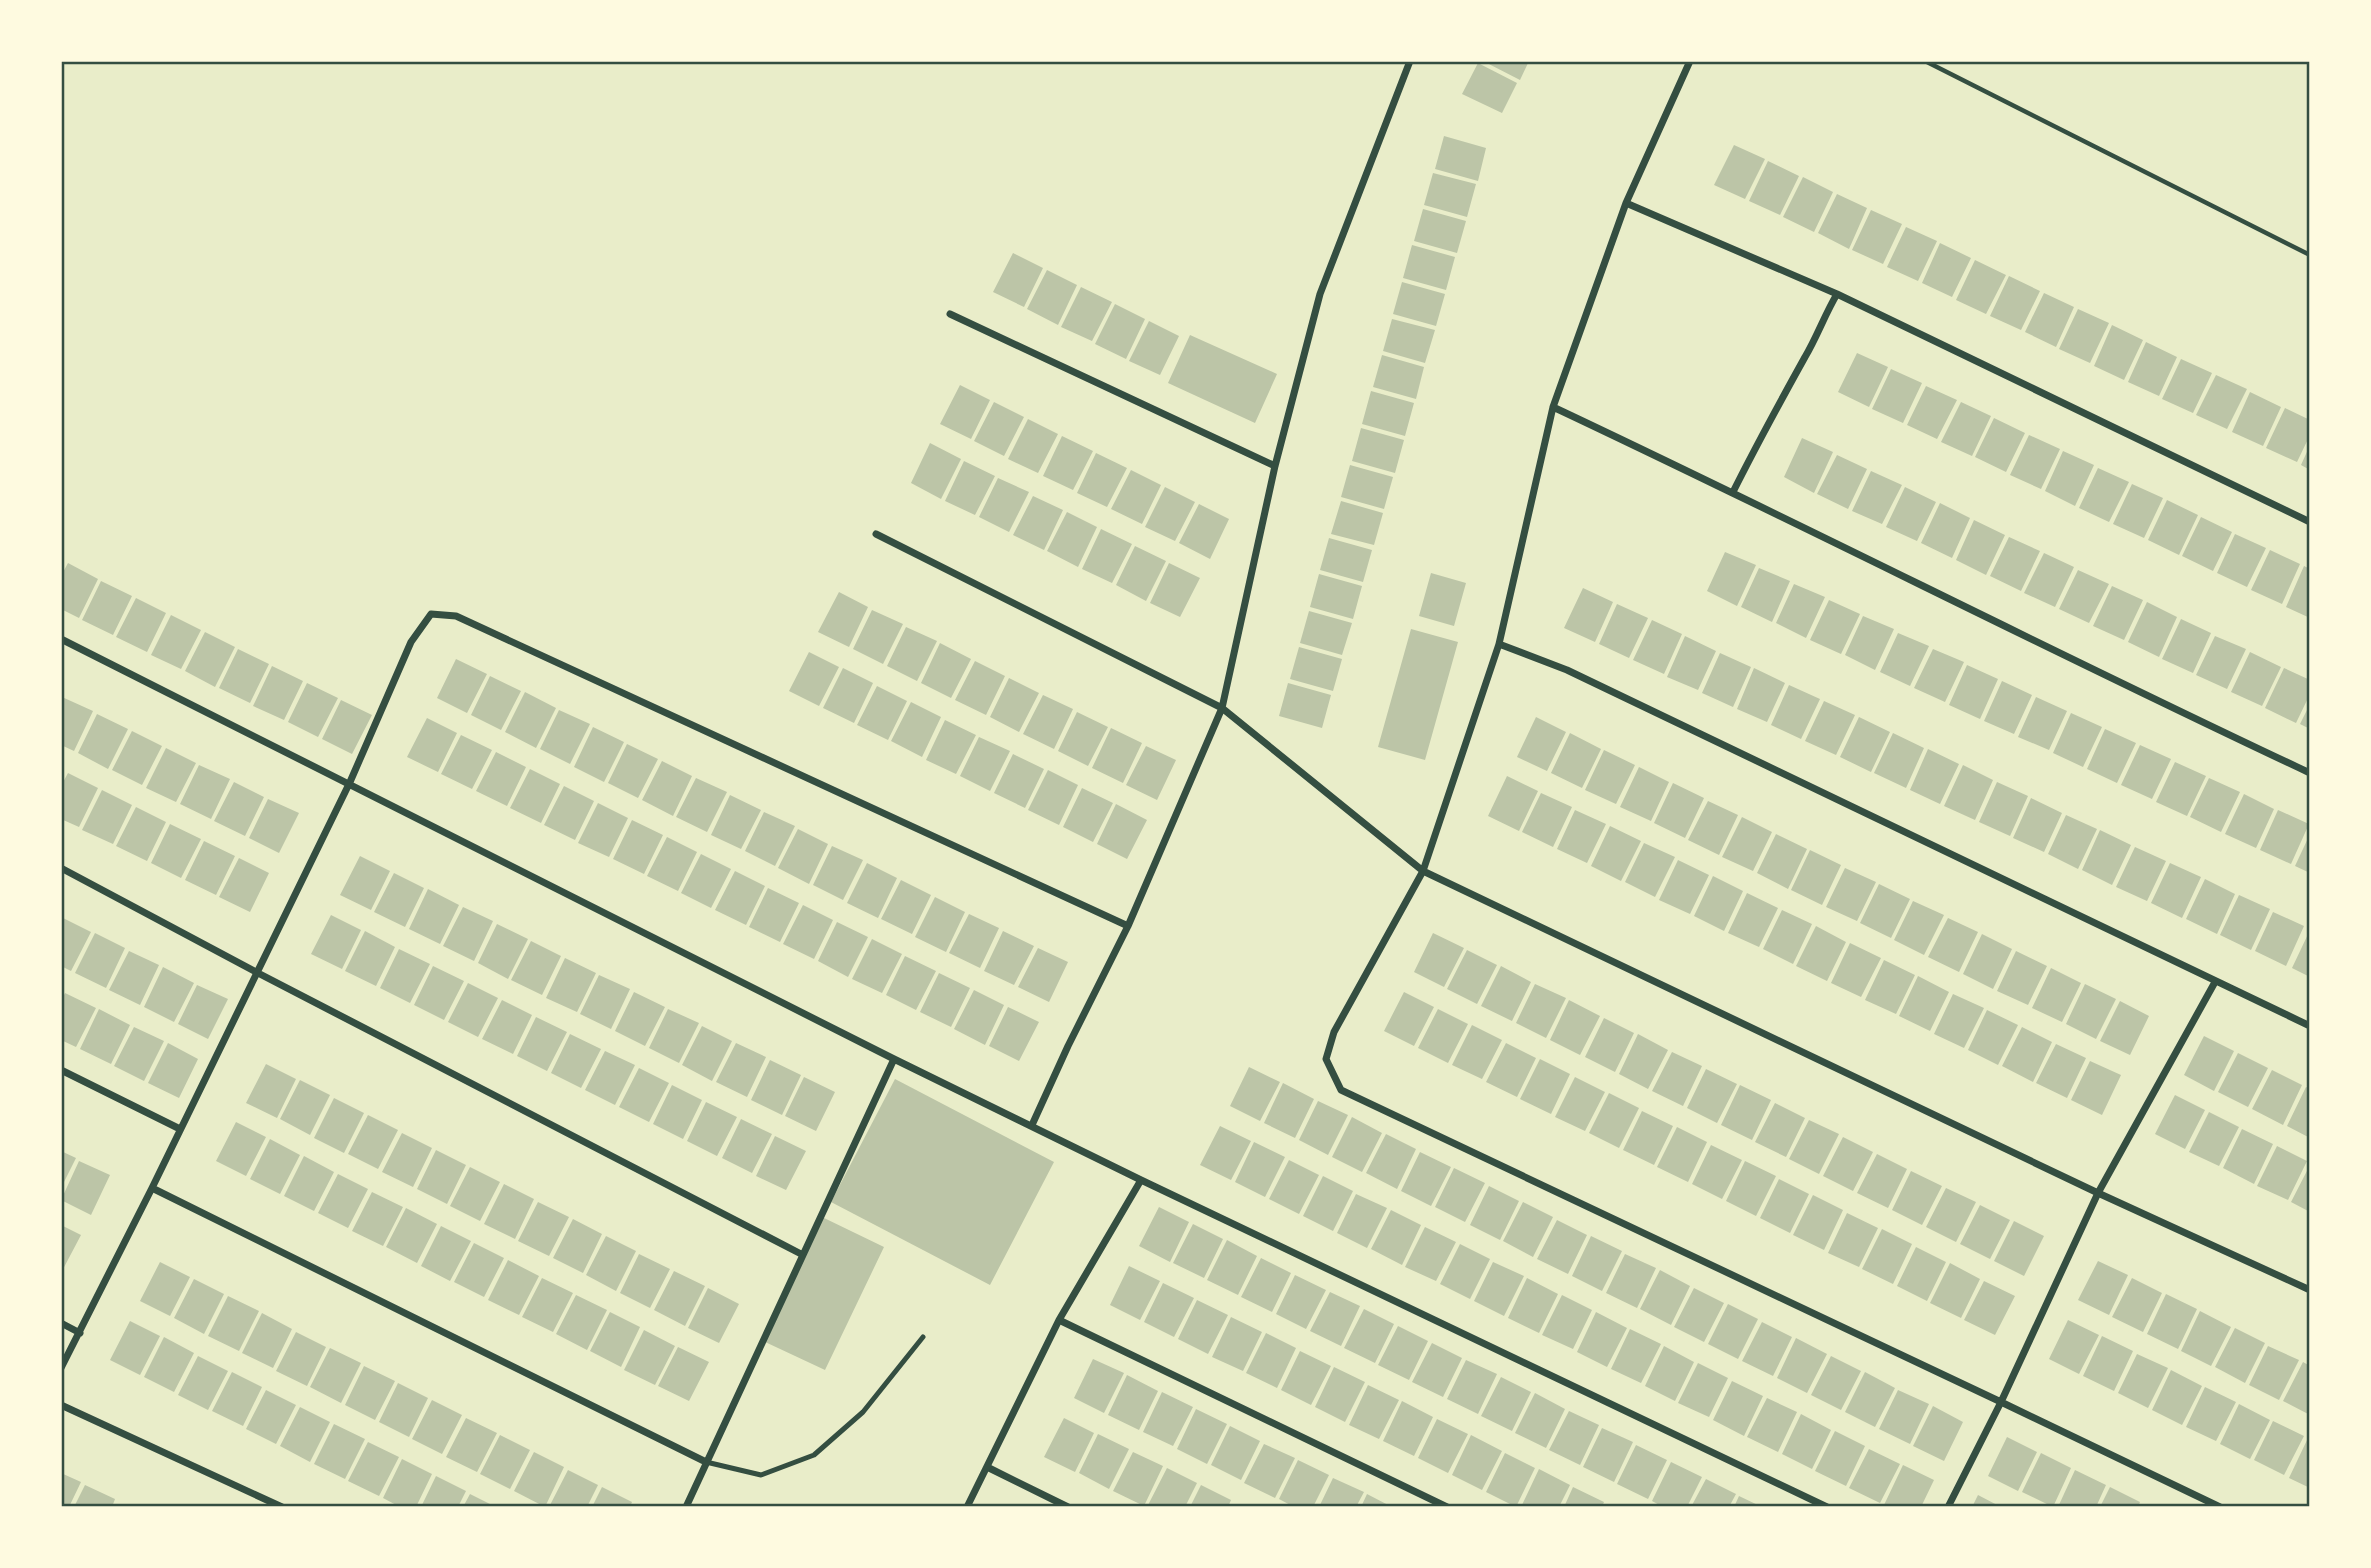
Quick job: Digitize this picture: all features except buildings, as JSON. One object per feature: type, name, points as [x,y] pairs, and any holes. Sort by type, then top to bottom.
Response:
[{"type":"street","points":[[1032,1125],[1068,1045],[1128,926],[1222,708],[1275,466],[1320,294],[1410,61]]},
{"type":"street","points":[[1690,61],[1626,203],[1553,407],[1499,644],[1423,871],[1334,1032],[1326,1059],[1341,1090],[2220,1507]]},
{"type":"street","points":[[1626,203],[1837,294],[2310,522]]},
{"type":"street","points":[[1734,492],[1767,424],[1807,355],[1837,294]]},
{"type":"street","points":[[950,314],[1275,466]]},
{"type":"street","points":[[1553,407],[1734,492],[2132,690],[2310,773]]},
{"type":"street","points":[[876,534],[1222,708],[1423,871],[2098,1193],[2310,1290]]},
{"type":"street","points":[[61,1368],[350,782],[411,642],[431,614],[456,616],[1128,926]]},
{"type":"street","points":[[61,639],[350,782],[894,1059],[1141,1180],[1827,1507]]},
{"type":"street","points":[[1499,644],[1567,670],[2310,1026]]},
{"type":"street","points":[[61,868],[803,1255]]},
{"type":"street","points":[[1948,1507],[2001,1402],[2098,1193],[2215,982]]},
{"type":"street","points":[[686,1507],[894,1059]]},
{"type":"street","points":[[61,1070],[180,1129]]},
{"type":"street","points":[[967,1507],[1059,1320],[1141,1180]]},
{"type":"street","points":[[152,1188],[706,1462]]},
{"type":"street","points":[[1059,1320],[1447,1507]]},
{"type":"street","points":[[61,1323],[80,1333]]},
{"type":"street","points":[[61,1405],[282,1507]]},
{"type":"street","points":[[987,1467],[1068,1507]]},
{"type":"lane","points":[[706,1462],[761,1475],[814,1455],[863,1412],[923,1337]]},
{"type":"path","points":[[1925,61],[2310,255]]}]
